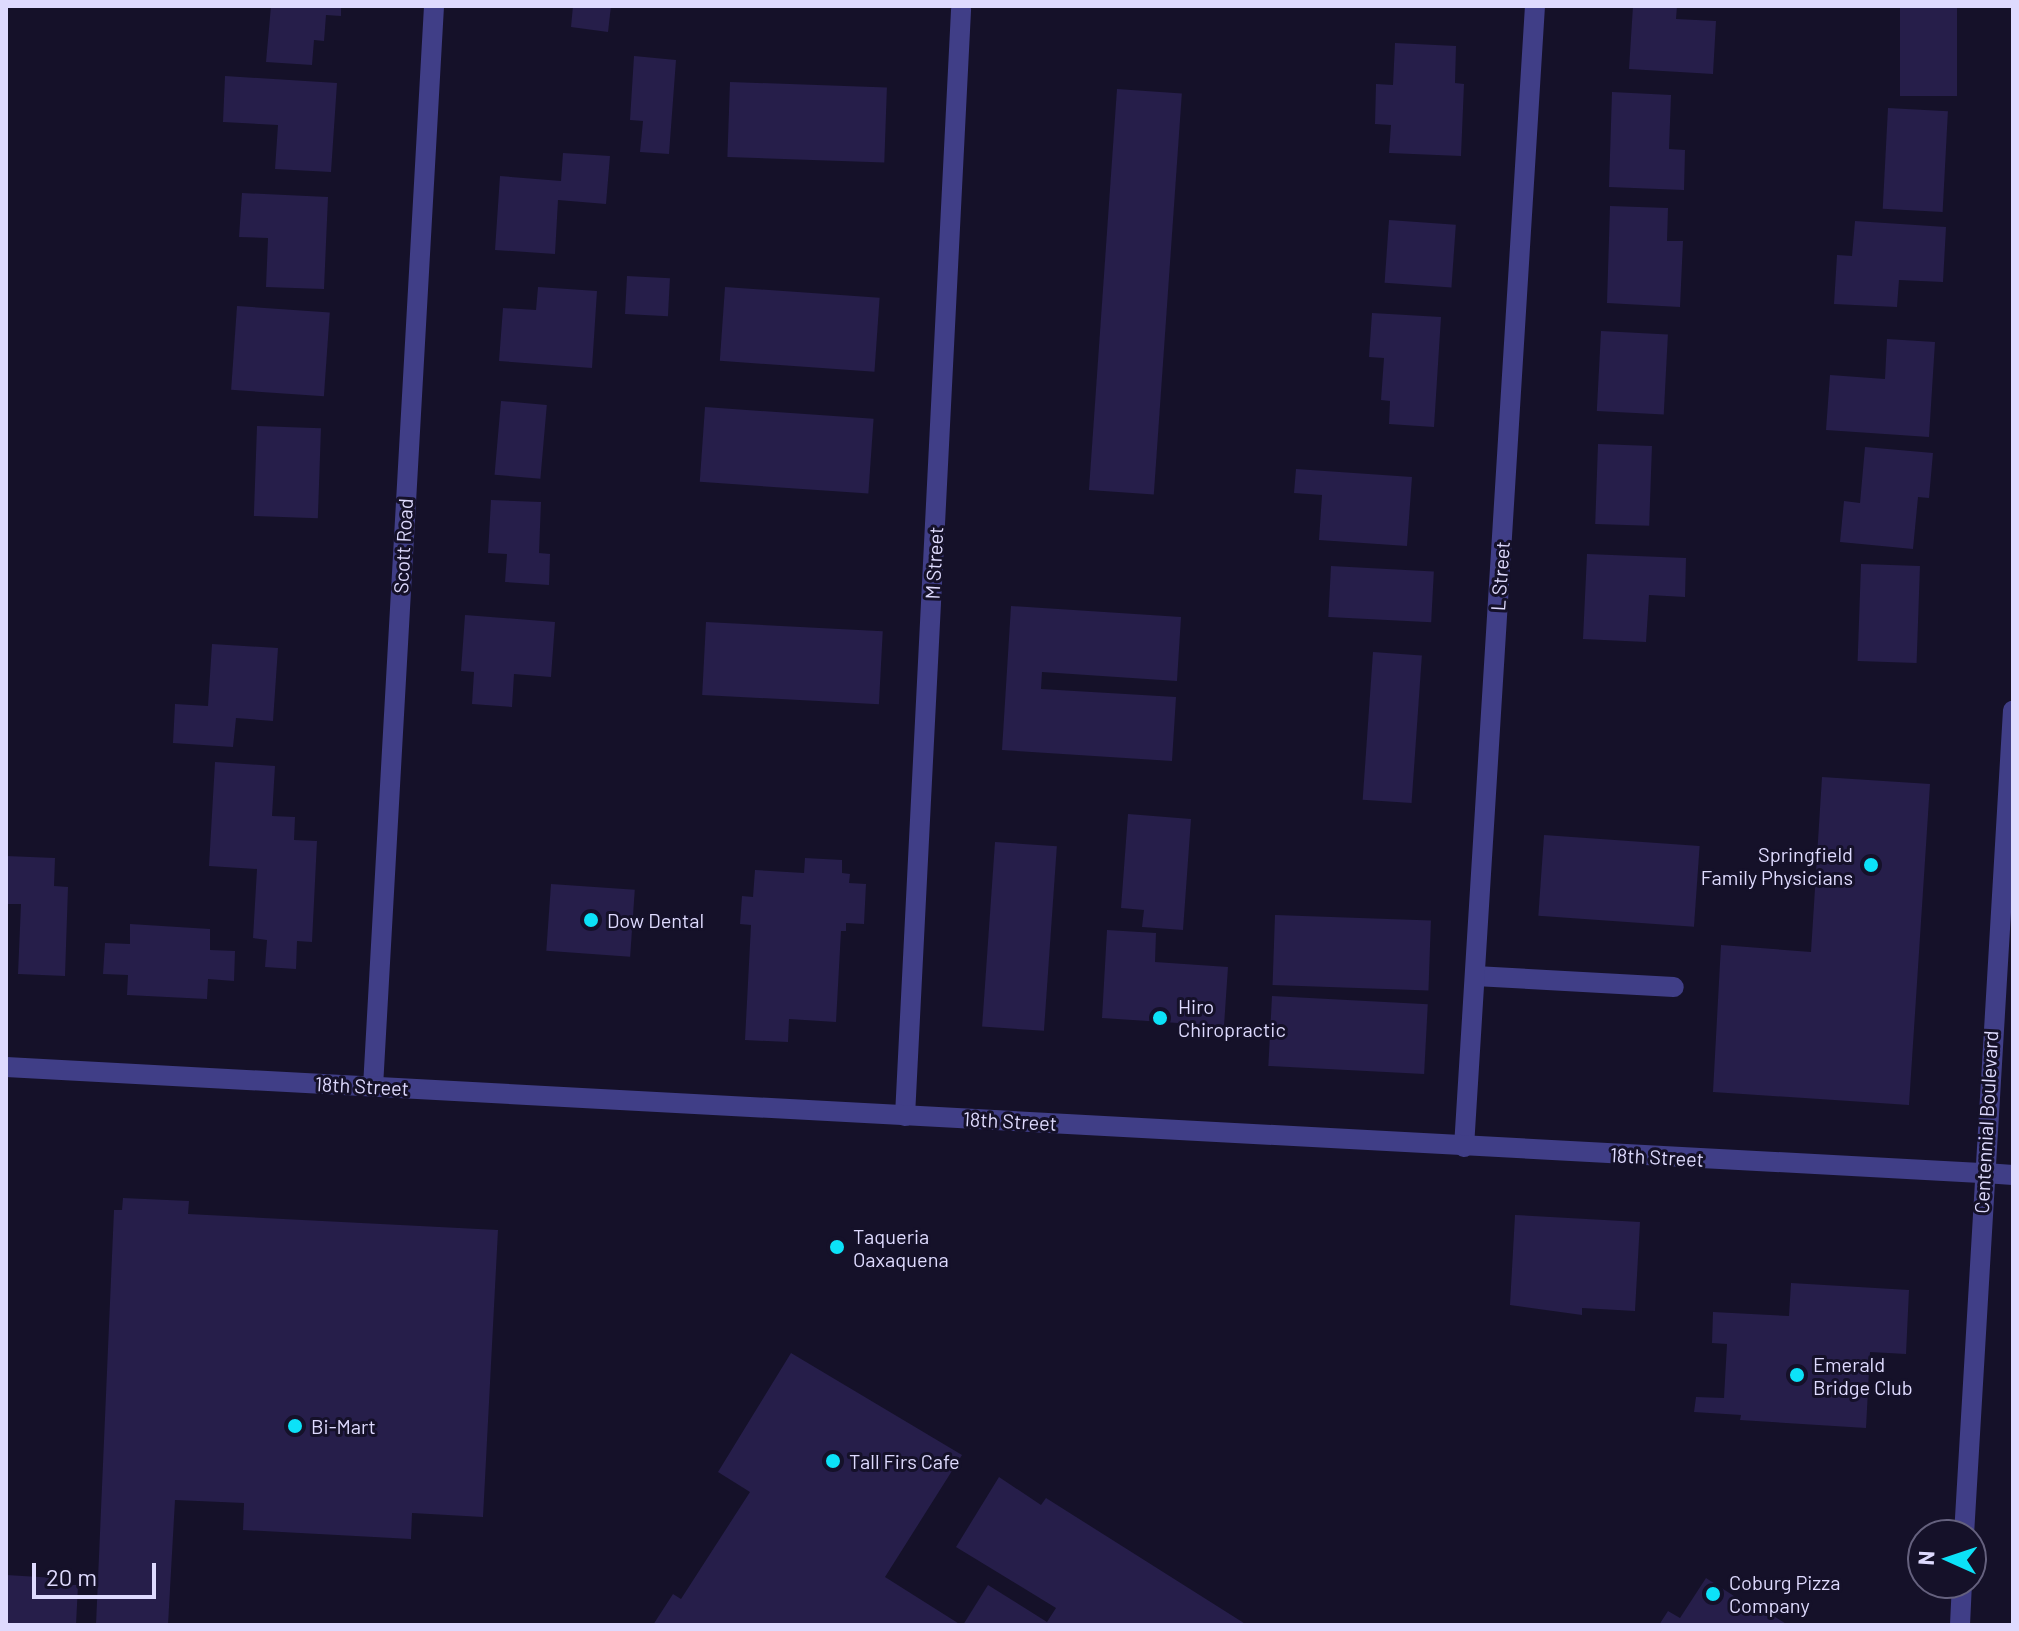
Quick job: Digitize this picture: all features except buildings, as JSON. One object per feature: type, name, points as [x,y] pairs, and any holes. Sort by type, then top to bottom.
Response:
[{"type":"street","name":"Scott Road","points":[[373,1087],[434,6]]},
{"type":"street","name":"L Street","points":[[1464,1147],[1535,6]]},
{"type":"street","name":"M Street","points":[[905,1116],[961,8]]},
{"type":"street","name":"Centennial Boulevard","points":[[1965,1519],[2013,710]]},
{"type":"street","points":[[1475,976],[1674,987]]},
{"type":"street","name":"18th Street","points":[[6,1067],[2013,1175]]},
{"type":"street","points":[[1960,1625],[1961,1599]]},
{"type":"place","name":"Springfield Family Physicians","points":[[1871,865]]},
{"type":"place","name":"Dow Dental","points":[[591,920]]},
{"type":"place","name":"Hiro Chiropractic","points":[[1160,1018]]},
{"type":"place","name":"Taqueria Oaxaquena","points":[[837,1247]]},
{"type":"place","name":"Emerald Bridge Club","points":[[1797,1375]]},
{"type":"place","name":"Bi-Mart","points":[[295,1426]]},
{"type":"place","name":"Tall Firs Cafe","points":[[833,1461]]},
{"type":"place","name":"Coburg Pizza Company","points":[[1713,1594]]}]
